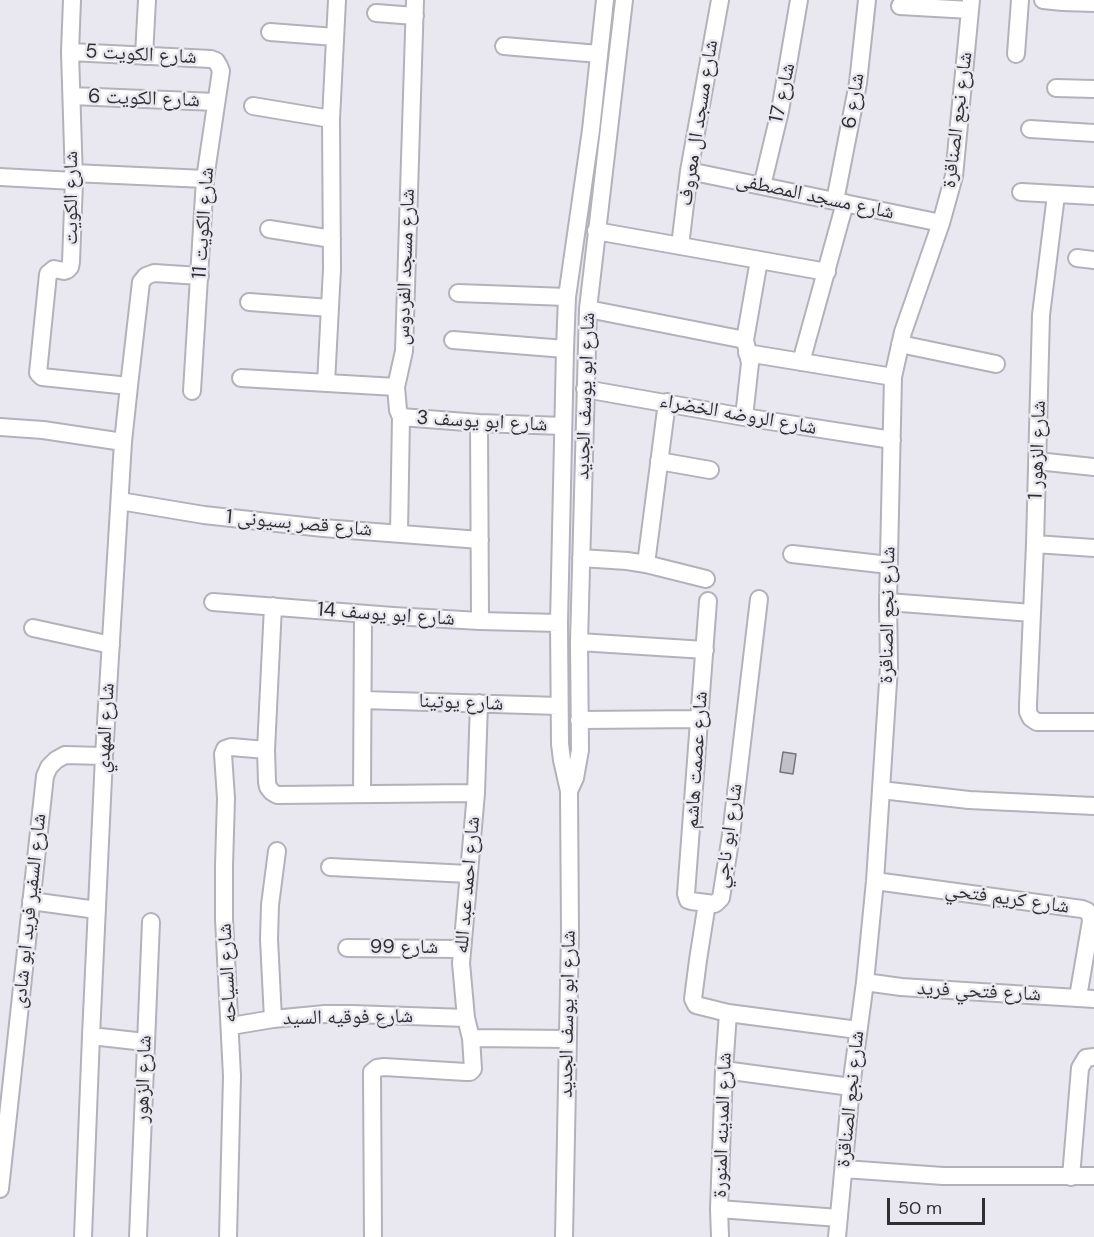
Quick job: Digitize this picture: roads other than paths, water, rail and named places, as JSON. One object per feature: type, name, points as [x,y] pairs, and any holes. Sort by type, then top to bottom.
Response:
[{"type":"street","name":"شارع الكويت","points":[[72,0],[70,52],[74,177],[71,265],[67,270],[54,269],[48,274],[38,373],[129,387]]},
{"type":"street","points":[[144,56],[147,0]]},
{"type":"street","points":[[326,383],[332,239],[331,119],[337,0]]},
{"type":"street","name":"شارع ابو يوسف الجديد","points":[[564,1237],[570,933],[569,791],[562,760],[559,706],[562,426],[567,297],[591,130],[605,0]]},
{"type":"street","name":"شارع ابو يوسف الجديد","points":[[569,791],[578,764],[580,728],[579,642],[588,309],[624,0]]},
{"type":"street","name":"شارع مسجد ال معروف","points":[[680,246],[689,171],[720,0]]},
{"type":"street","name":"شارع 17","points":[[762,186],[782,100],[799,0]]},
{"type":"street","name":"شارع 6","points":[[801,362],[827,272],[840,202],[858,83],[867,0]]},
{"type":"street","points":[[1016,54],[1020,0]]},
{"type":"street","points":[[1043,0],[1063,3],[1094,3]]},
{"type":"street","points":[[900,6],[971,5]]},
{"type":"street","name":"شارع نجع الصناقرة","points":[[837,1237],[851,1087],[875,881],[881,790],[889,667],[888,602],[893,377],[910,309],[941,223],[954,176],[971,5]]},
{"type":"street","points":[[376,13],[415,8]]},
{"type":"street","name":"شارع مسجد الفردوس","points":[[399,533],[400,417],[396,387],[404,351],[415,8]]},
{"type":"street","points":[[270,32],[335,38]]},
{"type":"street","points":[[504,46],[599,54]]},
{"type":"street","name":"شارع الكويت 5","points":[[70,52],[211,59]]},
{"type":"street","name":"شارع الكويت 11","points":[[192,391],[205,179],[221,71],[216,61],[211,59]]},
{"type":"street","points":[[1056,87],[1094,89]]},
{"type":"street","name":"شارع الكويت 6","points":[[72,96],[216,102]]},
{"type":"street","points":[[253,106],[331,119]]},
{"type":"street","points":[[1030,129],[1094,133]]},
{"type":"street","points":[[591,130],[609,131]]},
{"type":"street","name":"شارع مسجد المصطفى","points":[[689,171],[941,223]]},
{"type":"street","points":[[0,177],[205,179]]},
{"type":"street","points":[[1022,192],[1094,196]]},
{"type":"street","name":"شارع الزهور 1","points":[[1056,195],[1041,315],[1028,712],[1037,722],[1094,722]]},
{"type":"street","points":[[269,229],[332,239]]},
{"type":"street","points":[[596,231],[827,272]]},
{"type":"street","points":[[744,417],[750,363],[746,346],[759,260]]},
{"type":"street","name":"شارع المهدي","points":[[83,1237],[104,756],[123,442],[141,282],[146,276],[154,273],[200,276]]},
{"type":"street","points":[[458,293],[567,297]]},
{"type":"street","points":[[249,302],[330,308]]},
{"type":"street","points":[[588,309],[746,346],[801,362],[893,377]]},
{"type":"street","points":[[453,340],[565,349]]},
{"type":"street","points":[[900,344],[996,363]]},
{"type":"street","points":[[241,378],[396,387]]},
{"type":"street","name":"شارع الروضه الخضراء","points":[[585,389],[892,440]]},
{"type":"street","points":[[646,564],[667,402]]},
{"type":"street","name":"شارع ابو يوسف 3","points":[[400,417],[562,426]]},
{"type":"street","points":[[479,423],[480,621]]},
{"type":"street","points":[[0,427],[43,430],[123,442]]},
{"type":"street","points":[[659,461],[710,470]]},
{"type":"street","points":[[1037,461],[1094,467]]},
{"type":"street","name":"شارع قصر بسيونى 1","points":[[120,501],[204,515],[323,528],[480,540]]},
{"type":"street","points":[[1035,544],[1094,548]]},
{"type":"street","points":[[792,554],[889,565]]},
{"type":"street","points":[[581,558],[646,564],[706,579]]},
{"type":"street","name":"شارع ابو ناجي","points":[[759,599],[731,835],[721,898],[716,903],[707,903],[693,999],[694,1003],[699,1006],[728,1013],[858,1030]]},
{"type":"street","name":"شارع ابو يوسف 14","points":[[213,602],[480,621],[559,622]]},
{"type":"street","name":"شارع عصمت هاشم","points":[[707,903],[688,900],[686,894],[708,602]]},
{"type":"street","points":[[888,602],[1032,613]]},
{"type":"street","points":[[273,606],[266,750],[267,782],[272,792],[277,795],[476,793]]},
{"type":"street","points":[[362,794],[363,614]]},
{"type":"street","points":[[33,628],[111,645]]},
{"type":"street","points":[[579,642],[705,650]]},
{"type":"street","name":"شارع يوتينا","points":[[363,700],[559,706]]},
{"type":"street","name":"شارع احمد عبد الله","points":[[373,1237],[372,1072],[377,1068],[466,1072],[473,1069],[471,1038],[463,989],[462,949],[476,793],[479,703]]},
{"type":"street","points":[[560,733],[562,739],[572,743],[577,740],[580,728],[700,719]]},
{"type":"street","name":"شارع السياحه","points":[[228,1237],[232,1076],[224,919],[226,798],[223,754],[231,747],[266,750]]},
{"type":"street","name":"شارع السفير فريد ابو شادى","points":[[0,1189],[45,776],[49,767],[56,760],[65,756],[104,756]]},
{"type":"street","points":[[881,790],[969,800],[1094,806]]},
{"type":"street","points":[[273,1019],[269,939],[276,850]]},
{"type":"street","points":[[330,867],[468,874]]},
{"type":"street","name":"شارع كريم فتحي","points":[[875,881],[1087,911],[1091,921],[1086,998]]},
{"type":"street","points":[[31,901],[97,910]]},
{"type":"street","name":"شارع الزهور","points":[[138,1237],[151,922]]},
{"type":"street","name":"شارع 99","points":[[347,948],[462,949]]},
{"type":"street","name":"شارع فتحي فريد","points":[[865,982],[901,987],[1086,998]]},
{"type":"street","name":"شارع المدينه المنورة","points":[[720,1237],[719,1209],[728,1013]]},
{"type":"street","name":"شارع فوقيه السيد","points":[[231,1026],[325,1014],[466,1018]]},
{"type":"street","points":[[90,1036],[145,1042]]},
{"type":"street","points":[[471,1038],[568,1039]]},
{"type":"street","points":[[1071,1177],[1080,1068],[1086,1058],[1094,1057]]},
{"type":"street","points":[[724,1070],[851,1087]]},
{"type":"street","points":[[844,1169],[943,1176],[1094,1176]]},
{"type":"street","points":[[719,1209],[839,1218]]}]
